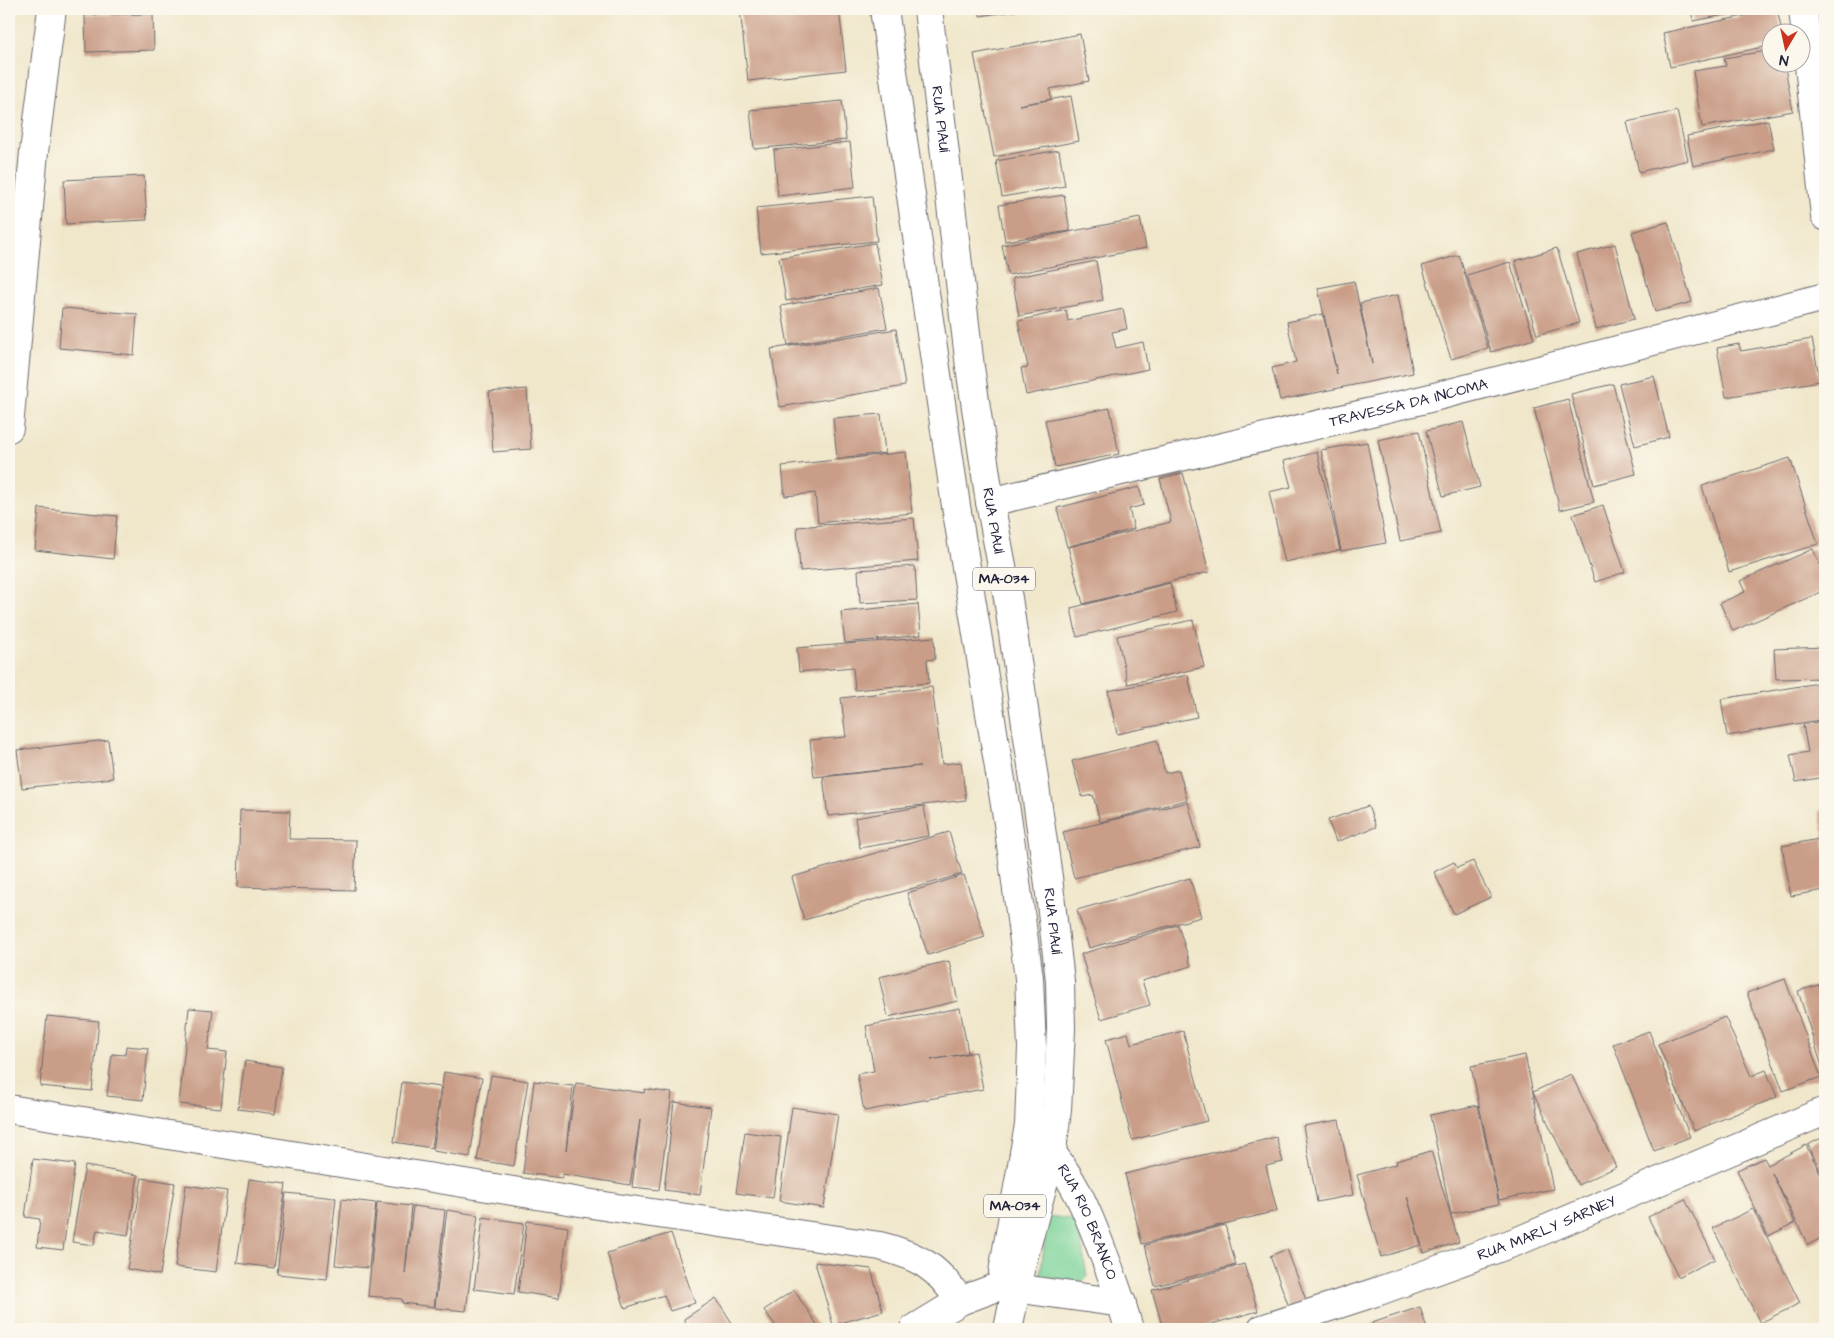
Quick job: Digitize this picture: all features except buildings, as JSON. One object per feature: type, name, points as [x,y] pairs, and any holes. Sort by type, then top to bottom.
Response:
[{"type":"street","points":[[9,428],[34,152],[52,9]]},
{"type":"street","name":"RUA PIAUÍ","points":[[884,9],[956,506],[1018,893],[1028,978],[1032,1047],[1029,1125]]},
{"type":"street","name":"RUA PIAUÍ","points":[[928,9],[970,367],[990,502],[1008,598],[1048,877],[1060,981],[1061,1038],[1057,1110],[1052,1151]]},
{"type":"street","points":[[1802,9],[1825,216]]},
{"type":"street","name":"TRAVESSA DA INCOMA","points":[[990,502],[1426,399],[1825,297]]},
{"type":"street","points":[[9,1109],[617,1208],[880,1246],[906,1253],[922,1261],[949,1284],[960,1300]]},
{"type":"street","name":"RUA MARLY SARNEY","points":[[1262,1329],[1379,1291],[1518,1241],[1825,1111]]},
{"type":"street","name":"RUA RIO BRANCO","points":[[1029,1125],[1052,1151],[1080,1194],[1122,1303],[1129,1329]]},
{"type":"street","name":"MA-034","points":[[1008,1329],[1008,1288],[1029,1125]]},
{"type":"street","name":"MA-034","points":[[992,1329],[1008,1288],[1052,1151]]},
{"type":"street","points":[[914,1329],[960,1300],[1008,1288],[1122,1303]]},
{"type":"green space","points":[[1048,1216],[1078,1220],[1087,1277],[1081,1283],[1040,1277]]}]
